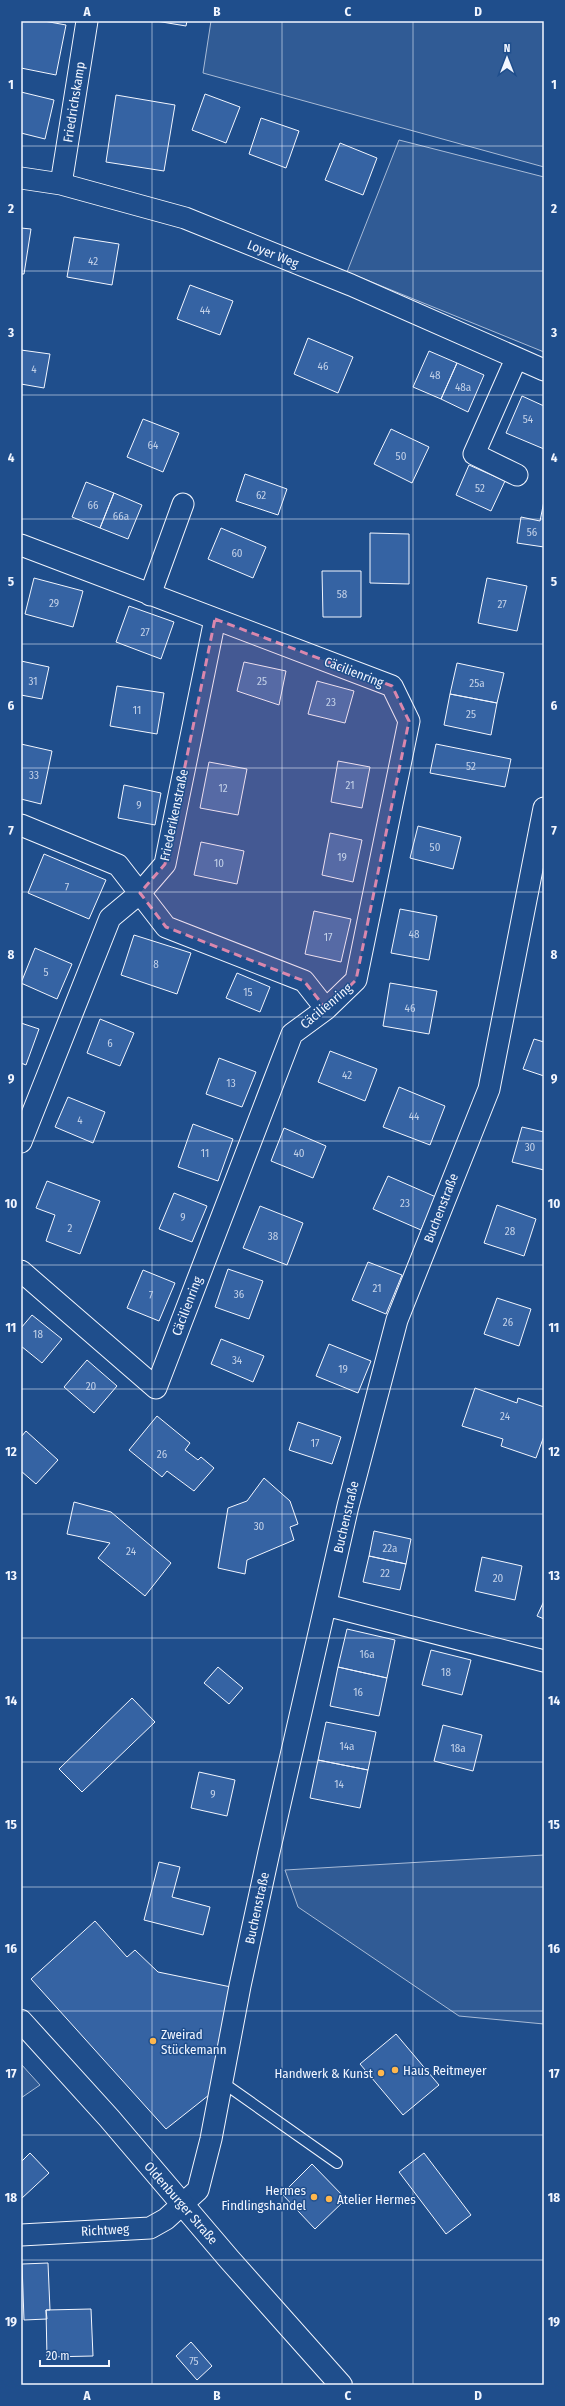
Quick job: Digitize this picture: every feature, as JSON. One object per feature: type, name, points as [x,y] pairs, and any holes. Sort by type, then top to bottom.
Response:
[{"type":"street","name":"Friedrichskamp","points":[[61,184],[87,21]]},
{"type":"street","name":"Loyer Weg","points":[[21,178],[61,184],[186,218],[351,285],[516,359],[544,370]]},
{"type":"street","points":[[516,359],[474,454],[517,475]]},
{"type":"street","points":[[150,595],[183,504]]},
{"type":"street","name":"Cäcilienring","points":[[21,545],[392,686],[409,721],[356,980],[326,1009],[292,1034],[156,1388],[21,1271]]},
{"type":"street","name":"Friederikenstraße","points":[[21,1142],[110,918],[140,893],[165,864],[215,619]]},
{"type":"street","name":"Buchenstraße","points":[[182,2205],[198,2190],[211,2139],[269,1852],[348,1506],[397,1320],[489,1089],[544,808]]},
{"type":"street","points":[[21,825],[118,865],[166,927],[304,981],[326,1009]]},
{"type":"street","points":[[326,1605],[544,1661]]},
{"type":"street","name":"Oldenburger Straße","points":[[21,2021],[109,2118],[182,2205],[341,2385]]},
{"type":"street","name":"Richtweg","points":[[21,2235],[150,2228],[166,2219],[182,2205]]},
{"type":"lane","points":[[222,2082],[336,2163]]},
{"type":"highlighted area","points":[[215,619],[392,686],[409,721],[356,980],[326,1009],[304,981],[166,927],[140,893],[165,864]]},
{"type":"shaded area","points":[[211,21],[544,21],[544,167],[203,73]]},
{"type":"shaded area","points":[[399,140],[544,177],[544,352],[347,272]]},
{"type":"shaded area","points":[[544,1855],[544,2024],[459,2016],[298,1907],[285,1870]]},
{"type":"shaded area","points":[[21,2064],[40,2085],[21,2098]]},
{"type":"building","points":[[21,21],[44,21],[66,25],[56,75],[21,68]]},
{"type":"building","points":[[156,21],[187,21],[186,26]]},
{"type":"building","points":[[21,92],[54,100],[45,139],[21,133]]},
{"type":"building","points":[[205,94],[240,107],[226,143],[192,130]]},
{"type":"building","points":[[116,95],[175,105],[164,171],[106,162]]},
{"type":"building","points":[[261,118],[299,131],[286,168],[249,154]]},
{"type":"building","points":[[340,143],[377,158],[363,195],[325,180]]},
{"type":"building","points":[[21,228],[31,229],[24,274],[21,274]]},
{"type":"building","points":[[74,237],[119,244],[112,285],[67,277]]},
{"type":"building","points":[[190,285],[233,301],[220,335],[177,319]]},
{"type":"building","points":[[308,338],[353,357],[338,393],[294,374]]},
{"type":"building","points":[[21,350],[50,354],[44,388],[21,384]]},
{"type":"building","points":[[429,351],[457,363],[441,399],[413,387]]},
{"type":"building","points":[[457,363],[484,375],[468,412],[441,399]]},
{"type":"building","points":[[522,396],[544,406],[544,449],[506,433]]},
{"type":"building","points":[[143,419],[179,433],[163,472],[127,457]]},
{"type":"building","points":[[391,429],[429,447],[412,483],[374,464]]},
{"type":"building","points":[[469,465],[505,481],[491,511],[456,495]]},
{"type":"building","points":[[245,474],[287,489],[278,515],[236,501]]},
{"type":"building","points":[[86,482],[114,493],[100,528],[72,517]]},
{"type":"building","points":[[114,493],[142,505],[128,539],[100,528]]},
{"type":"building","points":[[544,501],[544,547],[517,543],[521,517],[540,521]]},
{"type":"building","points":[[221,528],[266,547],[253,578],[208,559]]},
{"type":"building","points":[[370,533],[409,534],[409,584],[370,583]]},
{"type":"building","points":[[322,571],[361,571],[361,617],[323,617]]},
{"type":"building","points":[[34,578],[83,591],[73,627],[25,614]]},
{"type":"building","points":[[487,578],[527,586],[517,631],[478,623]]},
{"type":"building","points":[[129,606],[174,622],[161,659],[116,642]]},
{"type":"building","points":[[21,661],[49,667],[42,699],[21,695]]},
{"type":"building","points":[[244,662],[286,671],[279,705],[237,691]]},
{"type":"building","points":[[457,663],[504,673],[497,703],[450,694]]},
{"type":"building","points":[[317,681],[354,691],[345,723],[308,714]]},
{"type":"building","points":[[117,686],[164,693],[157,734],[110,726]]},
{"type":"building","points":[[450,694],[497,703],[491,735],[444,725]]},
{"type":"building","points":[[21,744],[52,751],[41,804],[21,799]]},
{"type":"building","points":[[436,744],[511,759],[505,787],[430,773]]},
{"type":"building","points":[[338,761],[370,767],[362,808],[331,802]]},
{"type":"building","points":[[209,762],[247,769],[238,815],[200,808]]},
{"type":"building","points":[[124,785],[161,793],[155,825],[118,818]]},
{"type":"building","points":[[418,826],[461,837],[453,869],[410,858]]},
{"type":"building","points":[[330,833],[362,840],[353,882],[322,875]]},
{"type":"building","points":[[201,842],[244,851],[237,884],[194,875]]},
{"type":"building","points":[[44,854],[106,880],[89,919],[28,893]]},
{"type":"building","points":[[400,909],[437,916],[429,960],[391,953]]},
{"type":"building","points":[[314,911],[351,919],[341,962],[305,954]]},
{"type":"building","points":[[134,935],[191,953],[177,994],[121,975]]},
{"type":"building","points":[[35,948],[72,964],[57,999],[21,983]]},
{"type":"building","points":[[237,973],[270,987],[260,1012],[226,998]]},
{"type":"building","points":[[390,983],[437,991],[429,1034],[383,1026]]},
{"type":"building","points":[[100,1019],[134,1033],[120,1066],[87,1053]]},
{"type":"building","points":[[21,1023],[39,1029],[26,1065],[21,1063]]},
{"type":"building","points":[[534,1039],[544,1042],[544,1076],[523,1069]]},
{"type":"building","points":[[330,1051],[377,1069],[365,1101],[318,1082]]},
{"type":"building","points":[[219,1058],[256,1072],[242,1107],[206,1094]]},
{"type":"building","points":[[399,1087],[445,1106],[430,1145],[383,1127]]},
{"type":"building","points":[[68,1097],[105,1112],[93,1143],[55,1127]]},
{"type":"building","points":[[193,1124],[233,1139],[218,1181],[178,1167]]},
{"type":"building","points":[[522,1127],[544,1132],[544,1170],[512,1162]]},
{"type":"building","points":[[284,1128],[326,1146],[313,1178],[271,1161]]},
{"type":"building","points":[[388,1176],[436,1197],[421,1230],[373,1209]]},
{"type":"building","points":[[47,1181],[100,1201],[80,1254],[46,1241],[55,1215],[36,1208]]},
{"type":"building","points":[[174,1193],[207,1206],[192,1242],[159,1229]]},
{"type":"building","points":[[497,1205],[536,1219],[524,1256],[484,1243]]},
{"type":"building","points":[[260,1206],[303,1223],[287,1265],[243,1248]]},
{"type":"building","points":[[368,1262],[402,1275],[386,1314],[352,1300]]},
{"type":"building","points":[[228,1269],[263,1281],[249,1319],[215,1307]]},
{"type":"building","points":[[143,1270],[175,1283],[159,1321],[127,1308]]},
{"type":"building","points":[[497,1298],[531,1309],[519,1346],[484,1334]]},
{"type":"building","points":[[32,1315],[62,1339],[42,1363],[21,1346],[21,1328]]},
{"type":"building","points":[[221,1339],[264,1356],[253,1382],[211,1364]]},
{"type":"building","points":[[329,1344],[371,1361],[358,1393],[316,1376]]},
{"type":"building","points":[[87,1360],[117,1386],[94,1413],[64,1387]]},
{"type":"building","points":[[475,1388],[517,1403],[518,1398],[544,1407],[544,1436],[536,1458],[501,1446],[503,1439],[462,1426]]},
{"type":"building","points":[[157,1416],[190,1443],[185,1450],[198,1460],[201,1457],[214,1468],[194,1491],[167,1471],[162,1477],[129,1450]]},
{"type":"building","points":[[298,1422],[341,1437],[332,1464],[289,1450]]},
{"type":"building","points":[[26,1431],[58,1460],[36,1484],[21,1471],[21,1437]]},
{"type":"building","points":[[264,1478],[290,1501],[298,1524],[290,1527],[294,1540],[247,1560],[245,1574],[218,1568],[228,1508],[247,1501]]},
{"type":"building","points":[[74,1502],[111,1512],[171,1563],[145,1596],[98,1558],[110,1543],[67,1534]]},
{"type":"building","points":[[374,1531],[411,1539],[406,1564],[369,1556]]},
{"type":"building","points":[[369,1556],[406,1564],[400,1590],[363,1582]]},
{"type":"building","points":[[482,1557],[522,1566],[515,1600],[475,1591]]},
{"type":"building","points":[[544,1601],[544,1619],[537,1616]]},
{"type":"building","points":[[347,1629],[395,1640],[387,1678],[338,1667]]},
{"type":"building","points":[[431,1650],[471,1660],[462,1695],[422,1685]]},
{"type":"building","points":[[218,1667],[243,1688],[229,1704],[204,1683]]},
{"type":"building","points":[[338,1667],[387,1678],[379,1716],[330,1706]]},
{"type":"building","points":[[132,1698],[155,1722],[82,1792],[59,1769]]},
{"type":"building","points":[[326,1722],[376,1732],[368,1770],[318,1760]]},
{"type":"building","points":[[443,1725],[482,1735],[473,1771],[434,1761]]},
{"type":"building","points":[[318,1760],[368,1770],[360,1808],[310,1798]]},
{"type":"building","points":[[199,1772],[235,1780],[227,1816],[191,1808]]},
{"type":"building","points":[[159,1862],[180,1867],[172,1897],[210,1907],[203,1935],[144,1920]]},
{"type":"building","name":"Zweirad Stückemann","points":[[95,1921],[127,1957],[135,1950],[158,1972],[231,1987],[209,2095],[166,2129],[31,1979]]},
{"type":"building","name":"Haus Reitmeyer","points":[[396,2034],[439,2085],[403,2115],[360,2064]]},
{"type":"building","points":[[30,2153],[49,2173],[21,2199],[21,2162]]},
{"type":"building","points":[[424,2153],[471,2215],[446,2234],[399,2172]]},
{"type":"building","name":"Hermes Findlingshandel","points":[[312,2164],[346,2199],[315,2229],[282,2194]]},
{"type":"building","points":[[48,2263],[50,2310],[46,2310],[47,2319],[24,2320],[22,2264]]},
{"type":"building","points":[[91,2309],[93,2356],[47,2357],[46,2310]]},
{"type":"building","points":[[191,2342],[212,2366],[197,2380],[176,2356]]},
{"type":"place","name":"Zweirad Stückemann","points":[[153,2041]]},
{"type":"place","name":"Haus Reitmeyer","points":[[395,2070]]},
{"type":"place","name":"Handwerk & Kunst","points":[[381,2073]]},
{"type":"place","name":"Hermes Findlingshandel","points":[[314,2197]]},
{"type":"place","name":"Atelier Hermes","points":[[329,2199]]}]
